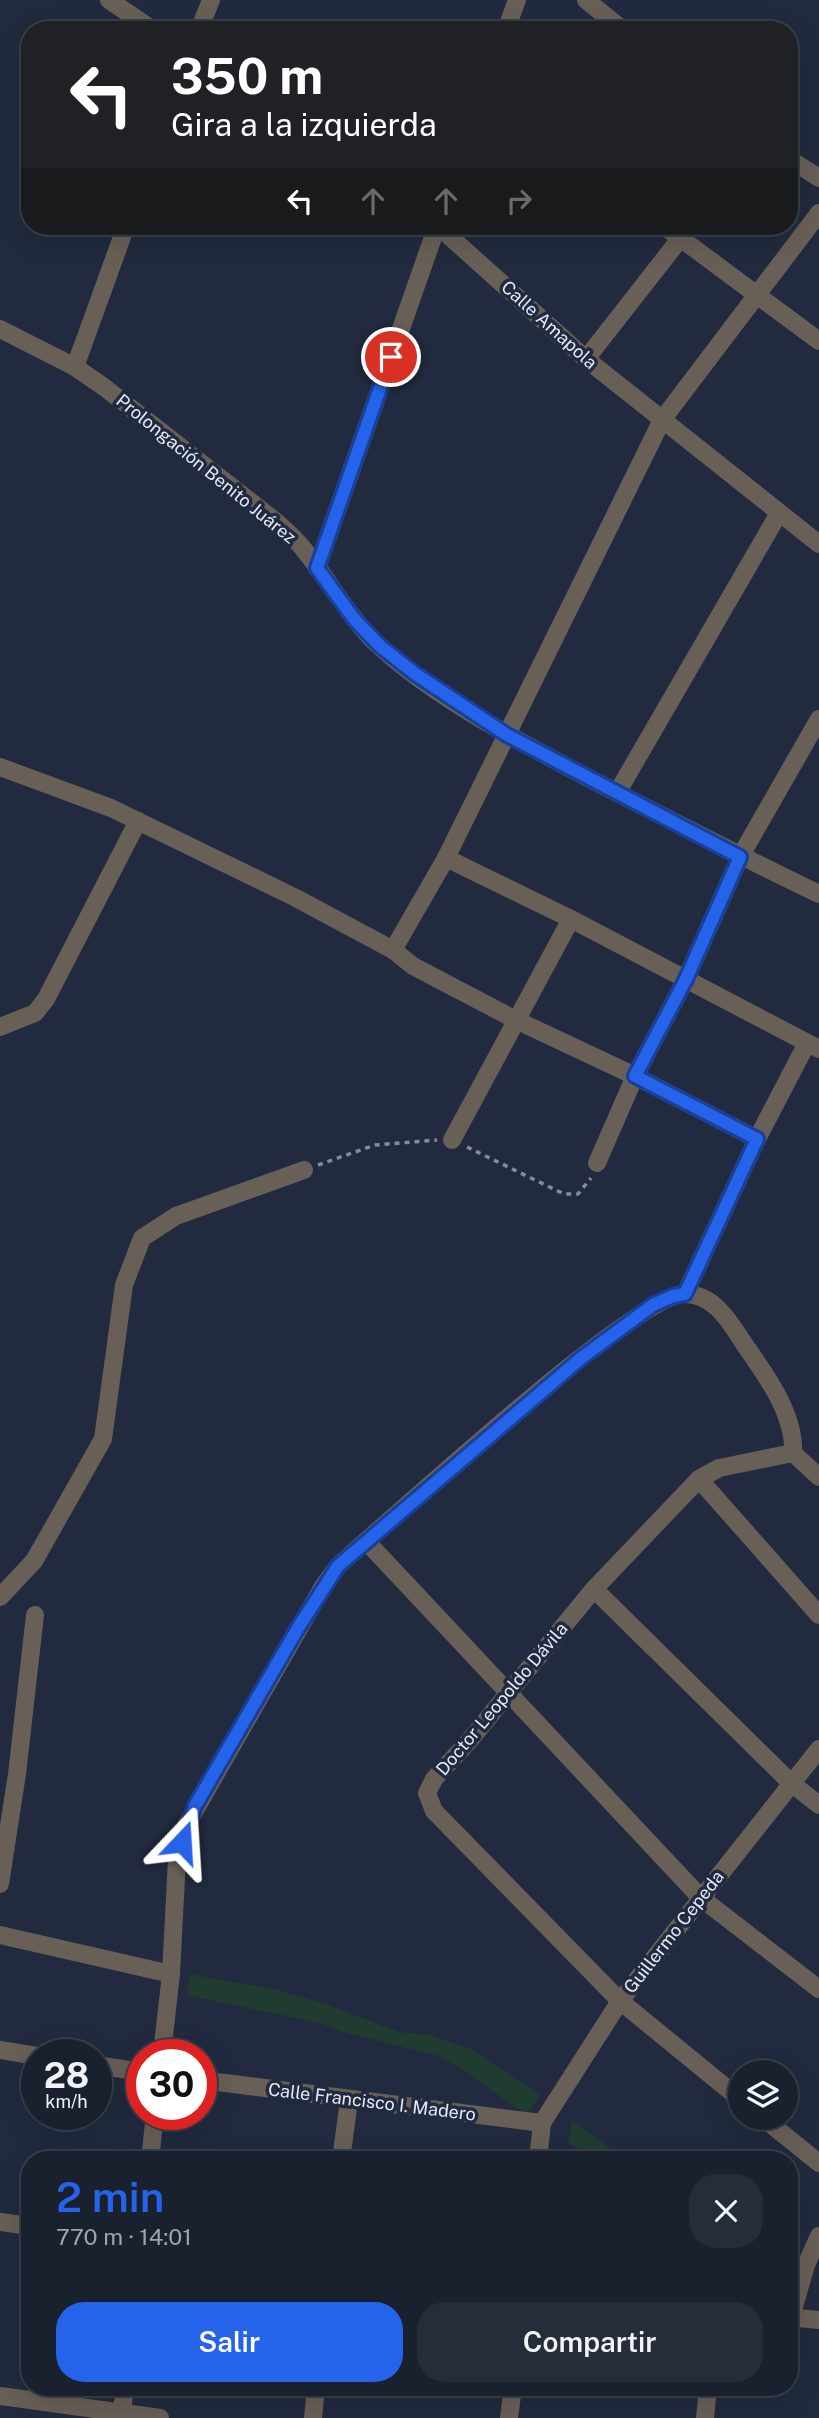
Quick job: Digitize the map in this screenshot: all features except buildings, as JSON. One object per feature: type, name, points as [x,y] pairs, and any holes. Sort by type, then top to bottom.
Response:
[{"type":"street","points":[[108,0],[140,21]]},
{"type":"street","points":[[203,21],[211,0]]},
{"type":"street","points":[[509,21],[517,0]]},
{"type":"street","points":[[586,0],[612,21]]},
{"type":"street","points":[[798,165],[819,178]]},
{"type":"street","points":[[393,950],[446,858],[662,420],[819,213]]},
{"type":"street","points":[[75,367],[123,235]]},
{"type":"street","points":[[317,568],[435,235]]},
{"type":"street","name":"Calle Amapola","points":[[448,235],[586,359],[819,544]]},
{"type":"street","points":[[586,359],[683,235]]},
{"type":"street","points":[[688,235],[757,296],[819,341]]},
{"type":"street","name":"Prolongación Benito Juárez","points":[[0,329],[75,367],[279,524],[305,550],[335,596],[380,646],[414,673],[507,735],[740,857],[819,894]]},
{"type":"street","points":[[617,793],[779,513]]},
{"type":"street","points":[[597,1163],[635,1076],[686,979],[740,857],[819,719]]},
{"type":"street","points":[[0,767],[100,803],[296,898],[393,950],[413,966],[516,1020],[635,1076],[757,1139]]},
{"type":"street","points":[[0,1027],[35,1013],[46,999],[138,821]]},
{"type":"street","points":[[446,858],[571,919],[813,1046],[757,1139],[685,1294]]},
{"type":"street","points":[[452,1140],[571,919]]},
{"type":"street","points":[[0,1597],[34,1560],[103,1440],[124,1285],[142,1238],[176,1216],[304,1170]]},
{"type":"street","points":[[164,2039],[171,1974],[177,1859],[195,1806],[298,1628],[338,1566],[366,1541],[580,1359],[653,1305],[685,1294],[705,1298],[714,1304],[750,1352],[786,1417],[794,1439],[793,1453],[819,1477]]},
{"type":"street","name":"Doctor Leopoldo Dávila","points":[[728,2089],[620,2001],[434,1811],[428,1798],[428,1788],[594,1589],[699,1479],[719,1468],[793,1453]]},
{"type":"street","points":[[699,1479],[819,1615]]},
{"type":"street","points":[[366,1541],[701,1898],[819,1989]]},
{"type":"street","points":[[594,1589],[791,1783],[819,1805]]},
{"type":"street","points":[[0,1884],[17,1774],[35,1615]]},
{"type":"street","name":"Guillermo Cepeda","points":[[542,2123],[620,2001],[819,1749]]},
{"type":"street","points":[[0,1935],[171,1974]]},
{"type":"street","points":[[0,2050],[21,2053]]},
{"type":"street","name":"Calle Francisco I. Madero","points":[[217,2082],[542,2123]]},
{"type":"street","points":[[342,2151],[349,2100]]},
{"type":"street","points":[[539,2151],[542,2123]]},
{"type":"street","points":[[151,2151],[153,2130]]},
{"type":"street","points":[[778,2130],[819,2164]]},
{"type":"street","points":[[0,2222],[21,2225]]},
{"type":"street","points":[[798,2291],[819,2236]]},
{"type":"street","points":[[798,2318],[819,2320]]},
{"type":"street","points":[[0,2396],[122,2415],[160,2418]]},
{"type":"street","points":[[122,2415],[124,2396]]},
{"type":"street","points":[[313,2418],[315,2396]]},
{"type":"street","points":[[509,2418],[512,2396]]},
{"type":"street","points":[[705,2418],[707,2396]]},
{"type":"path","points":[[304,1170],[375,1145],[452,1140],[564,1194],[573,1195],[583,1191],[597,1163]]},
{"type":"green space","points":[[190,1974],[281,1991],[328,2005],[399,2032],[429,2035],[471,2049],[541,2095],[528,2112],[516,2108],[461,2068],[438,2056],[347,2033],[319,2023],[187,1995]]},
{"type":"green space","points":[[572,2120],[614,2151],[579,2151],[568,2143]]},
{"type":"route","points":[[182,1842],[195,1806],[298,1628],[338,1566],[580,1359],[653,1305],[668,1297],[685,1294],[757,1139],[635,1076],[686,979],[740,857],[507,735],[414,673],[380,646],[355,620],[317,568],[391,357]]}]
